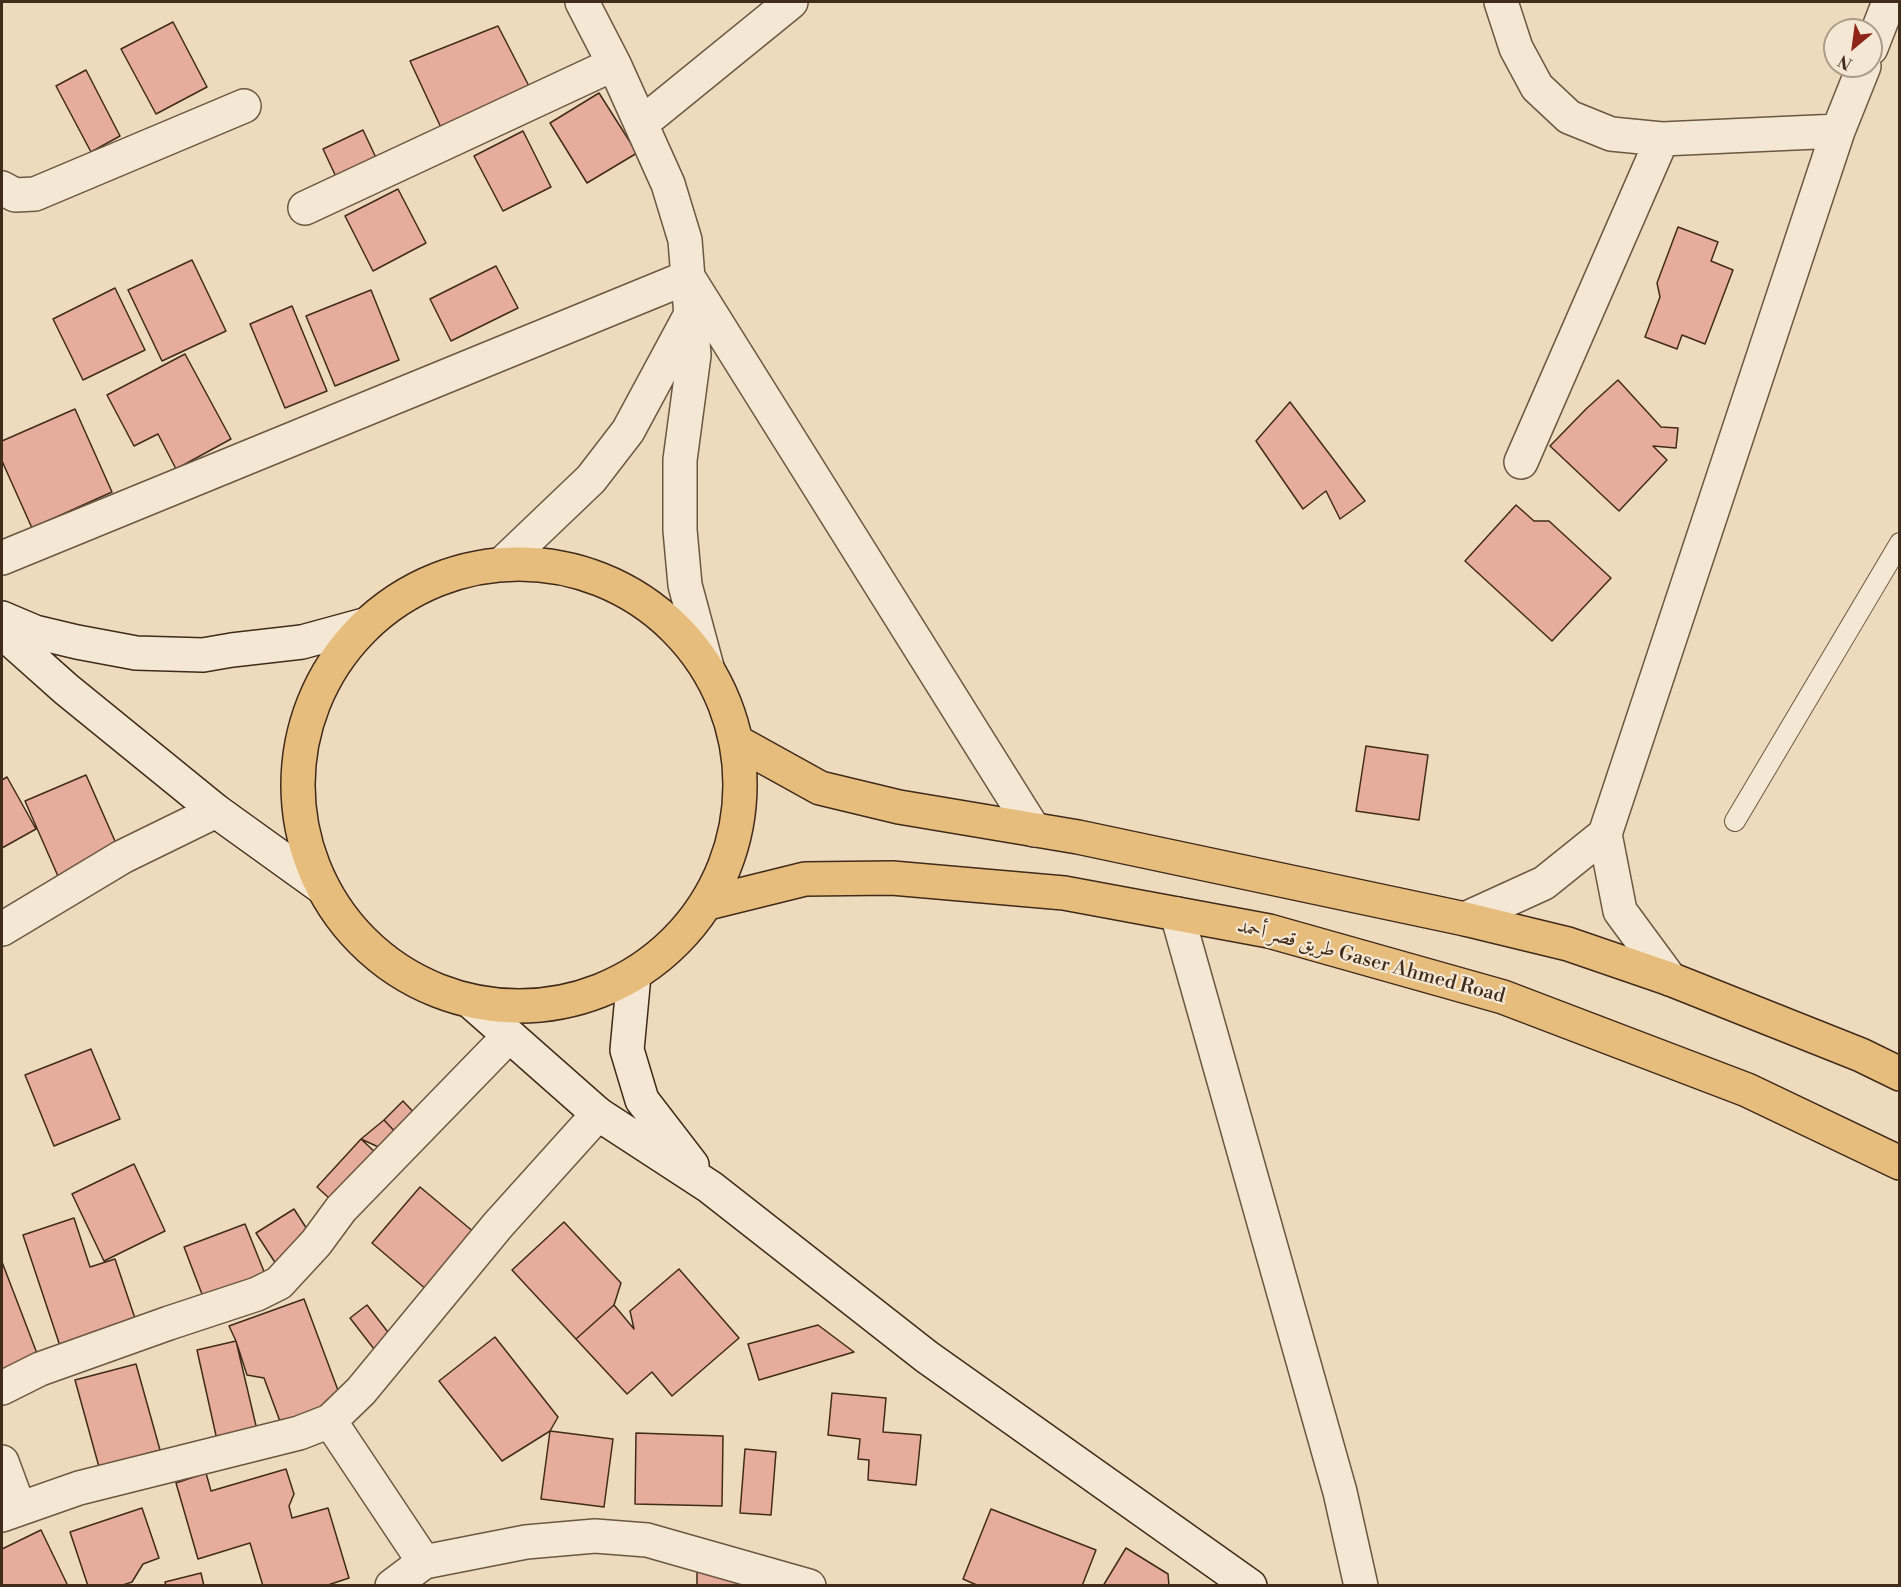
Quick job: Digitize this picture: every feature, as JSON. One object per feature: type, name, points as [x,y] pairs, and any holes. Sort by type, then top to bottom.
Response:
[{"type":"main road","points":[[502,564],[562,567],[618,587],[668,621],[707,667],[726,703],[737,742],[741,798],[731,852],[708,903],[675,944],[634,975],[582,998],[526,1007],[470,1001],[425,986],[384,960],[349,928],[323,888],[303,835],[297,778],[306,722],[329,670],[364,625],[414,590],[452,574],[502,564]]},
{"type":"main road","points":[[737,742],[820,788],[899,807],[1078,837],[1464,919],[1568,944],[1670,979],[1861,1055],[1899,1074]]},
{"type":"main road","name":"طريق قصر أحمد Gaser Ahmed Road","points":[[708,903],[805,879],[892,878],[1064,893],[1269,931],[1503,997],[1747,1090],[1899,1163]]},
{"type":"street","points":[[582,2],[614,64],[668,184],[685,240],[694,355],[680,460],[680,530],[685,585],[707,667]]},
{"type":"street","points":[[641,124],[791,2]]},
{"type":"street","points":[[1502,2],[1516,48],[1537,87],[1569,117],[1611,134],[1662,139],[1838,131]]},
{"type":"street","points":[[1883,18],[1889,2]]},
{"type":"street","points":[[305,208],[614,64]]},
{"type":"street","points":[[1670,979],[1620,911],[1605,834],[1838,131],[1859,78]]},
{"type":"street","points":[[2,188],[15,195],[35,194],[244,106]]},
{"type":"street","points":[[1521,462],[1662,139]]},
{"type":"street","points":[[2,558],[688,277]]},
{"type":"street","points":[[688,277],[1034,830]]},
{"type":"street","points":[[502,564],[591,479],[628,431],[691,314]]},
{"type":"street","points":[[2,618],[35,632],[77,642],[136,652],[203,655],[302,642],[364,625]]},
{"type":"street","points":[[2,632],[66,689],[216,811],[323,888]]},
{"type":"street","points":[[2,929],[122,857],[216,811]]},
{"type":"street","points":[[1464,919],[1544,883],[1605,834]]},
{"type":"street","points":[[1177,914],[1340,1492],[1361,1586]]},
{"type":"street","points":[[634,975],[627,1050],[642,1100],[710,1187]]},
{"type":"street","points":[[470,1001],[598,1114],[710,1187],[927,1357],[1250,1586]]},
{"type":"street","points":[[2,1388],[40,1368],[257,1294],[279,1283],[316,1243],[341,1209],[509,1036]]},
{"type":"street","points":[[2,1462],[10,1512],[79,1488],[299,1433],[330,1421],[361,1391],[498,1225],[598,1114]]},
{"type":"street","points":[[330,1421],[424,1562]]},
{"type":"street","points":[[392,1586],[424,1562],[526,1542],[595,1536],[647,1540],[809,1586]]},
{"type":"lane","points":[[1735,821],[1899,543]]},
{"type":"building","points":[[173,22],[207,87],[156,114],[121,49]]},
{"type":"building","points":[[498,26],[531,90],[444,134],[410,61]]},
{"type":"building","points":[[86,70],[120,136],[91,152],[56,86]]},
{"type":"building","points":[[599,93],[637,153],[587,183],[550,123]]},
{"type":"building","points":[[363,130],[378,162],[338,181],[323,149]]},
{"type":"building","points":[[523,131],[551,187],[503,211],[474,156]]},
{"type":"building","points":[[398,189],[426,243],[373,271],[345,216]]},
{"type":"building","points":[[1678,227],[1718,242],[1711,261],[1733,270],[1705,344],[1682,335],[1677,349],[1645,337],[1660,297],[1657,283]]},
{"type":"building","points":[[192,260],[226,331],[162,361],[128,290]]},
{"type":"building","points":[[496,266],[518,308],[451,341],[430,299]]},
{"type":"building","points":[[115,288],[145,350],[83,380],[53,319]]},
{"type":"building","points":[[371,290],[399,360],[335,386],[306,316]]},
{"type":"building","points":[[292,306],[327,391],[285,408],[250,324]]},
{"type":"building","points":[[185,354],[231,439],[176,469],[158,434],[134,446],[107,395]]},
{"type":"building","points":[[1618,380],[1661,427],[1678,428],[1676,448],[1653,446],[1667,460],[1619,511],[1550,446]]},
{"type":"building","points":[[1290,402],[1365,501],[1340,519],[1326,491],[1303,509],[1256,441]]},
{"type":"building","points":[[75,409],[112,492],[32,528],[2,461],[2,441]]},
{"type":"building","points":[[1516,505],[1534,521],[1549,521],[1611,578],[1552,641],[1465,561]]},
{"type":"building","points":[[1366,746],[1428,755],[1419,820],[1356,811]]},
{"type":"building","points":[[86,775],[122,857],[61,883],[25,801]]},
{"type":"building","points":[[7,777],[36,829],[2,848],[2,780]]},
{"type":"building","points":[[91,1049],[120,1119],[54,1146],[25,1075]]},
{"type":"building","points":[[403,1101],[419,1118],[399,1136],[384,1120]]},
{"type":"building","points":[[384,1120],[399,1136],[385,1150],[361,1139]]},
{"type":"building","points":[[361,1139],[377,1154],[341,1209],[317,1187]]},
{"type":"building","points":[[134,1164],[165,1231],[104,1261],[72,1194]]},
{"type":"building","points":[[420,1187],[475,1233],[427,1290],[372,1243]]},
{"type":"building","points":[[294,1209],[316,1243],[278,1267],[256,1233]]},
{"type":"building","points":[[74,1218],[90,1267],[115,1259],[141,1336],[65,1361],[23,1235]]},
{"type":"building","points":[[564,1222],[621,1283],[614,1305],[576,1339],[512,1270]]},
{"type":"building","points":[[245,1224],[267,1279],[205,1302],[184,1247]]},
{"type":"building","points":[[2,1262],[38,1356],[2,1371]]},
{"type":"building","points":[[679,1269],[739,1338],[672,1396],[652,1372],[627,1394],[576,1339],[614,1305],[634,1329],[630,1311]]},
{"type":"building","points":[[304,1299],[342,1401],[281,1424],[264,1378],[247,1375],[229,1326]]},
{"type":"building","points":[[367,1305],[391,1336],[374,1349],[350,1318]]},
{"type":"building","points":[[818,1325],[854,1352],[759,1380],[748,1344]]},
{"type":"building","points":[[495,1337],[558,1417],[550,1431],[502,1461],[439,1381]]},
{"type":"building","points":[[236,1341],[257,1430],[217,1440],[197,1350]]},
{"type":"building","points":[[136,1364],[160,1450],[99,1467],[75,1380]]},
{"type":"building","points":[[832,1393],[886,1398],[883,1432],[921,1435],[916,1485],[868,1480],[869,1460],[858,1459],[860,1439],[828,1435]]},
{"type":"building","points":[[550,1431],[613,1439],[604,1507],[541,1499]]},
{"type":"building","points":[[636,1433],[723,1436],[722,1506],[635,1504]]},
{"type":"building","points":[[745,1449],[776,1452],[771,1515],[740,1513]]},
{"type":"building","points":[[286,1469],[294,1494],[289,1506],[292,1518],[328,1508],[349,1578],[325,1586],[263,1586],[250,1543],[198,1559],[176,1483],[206,1473],[211,1491]]},
{"type":"building","points":[[142,1508],[159,1558],[143,1564],[132,1582],[120,1586],[88,1586],[70,1532]]},
{"type":"building","points":[[991,1509],[1096,1550],[1082,1586],[979,1586],[963,1579]]},
{"type":"building","points":[[41,1530],[68,1586],[2,1586],[2,1549]]},
{"type":"building","points":[[1126,1548],[1168,1574],[1169,1586],[1103,1586]]},
{"type":"building","points":[[697,1568],[763,1586],[697,1586]]},
{"type":"building","points":[[201,1573],[204,1586],[166,1586],[165,1582]]}]
